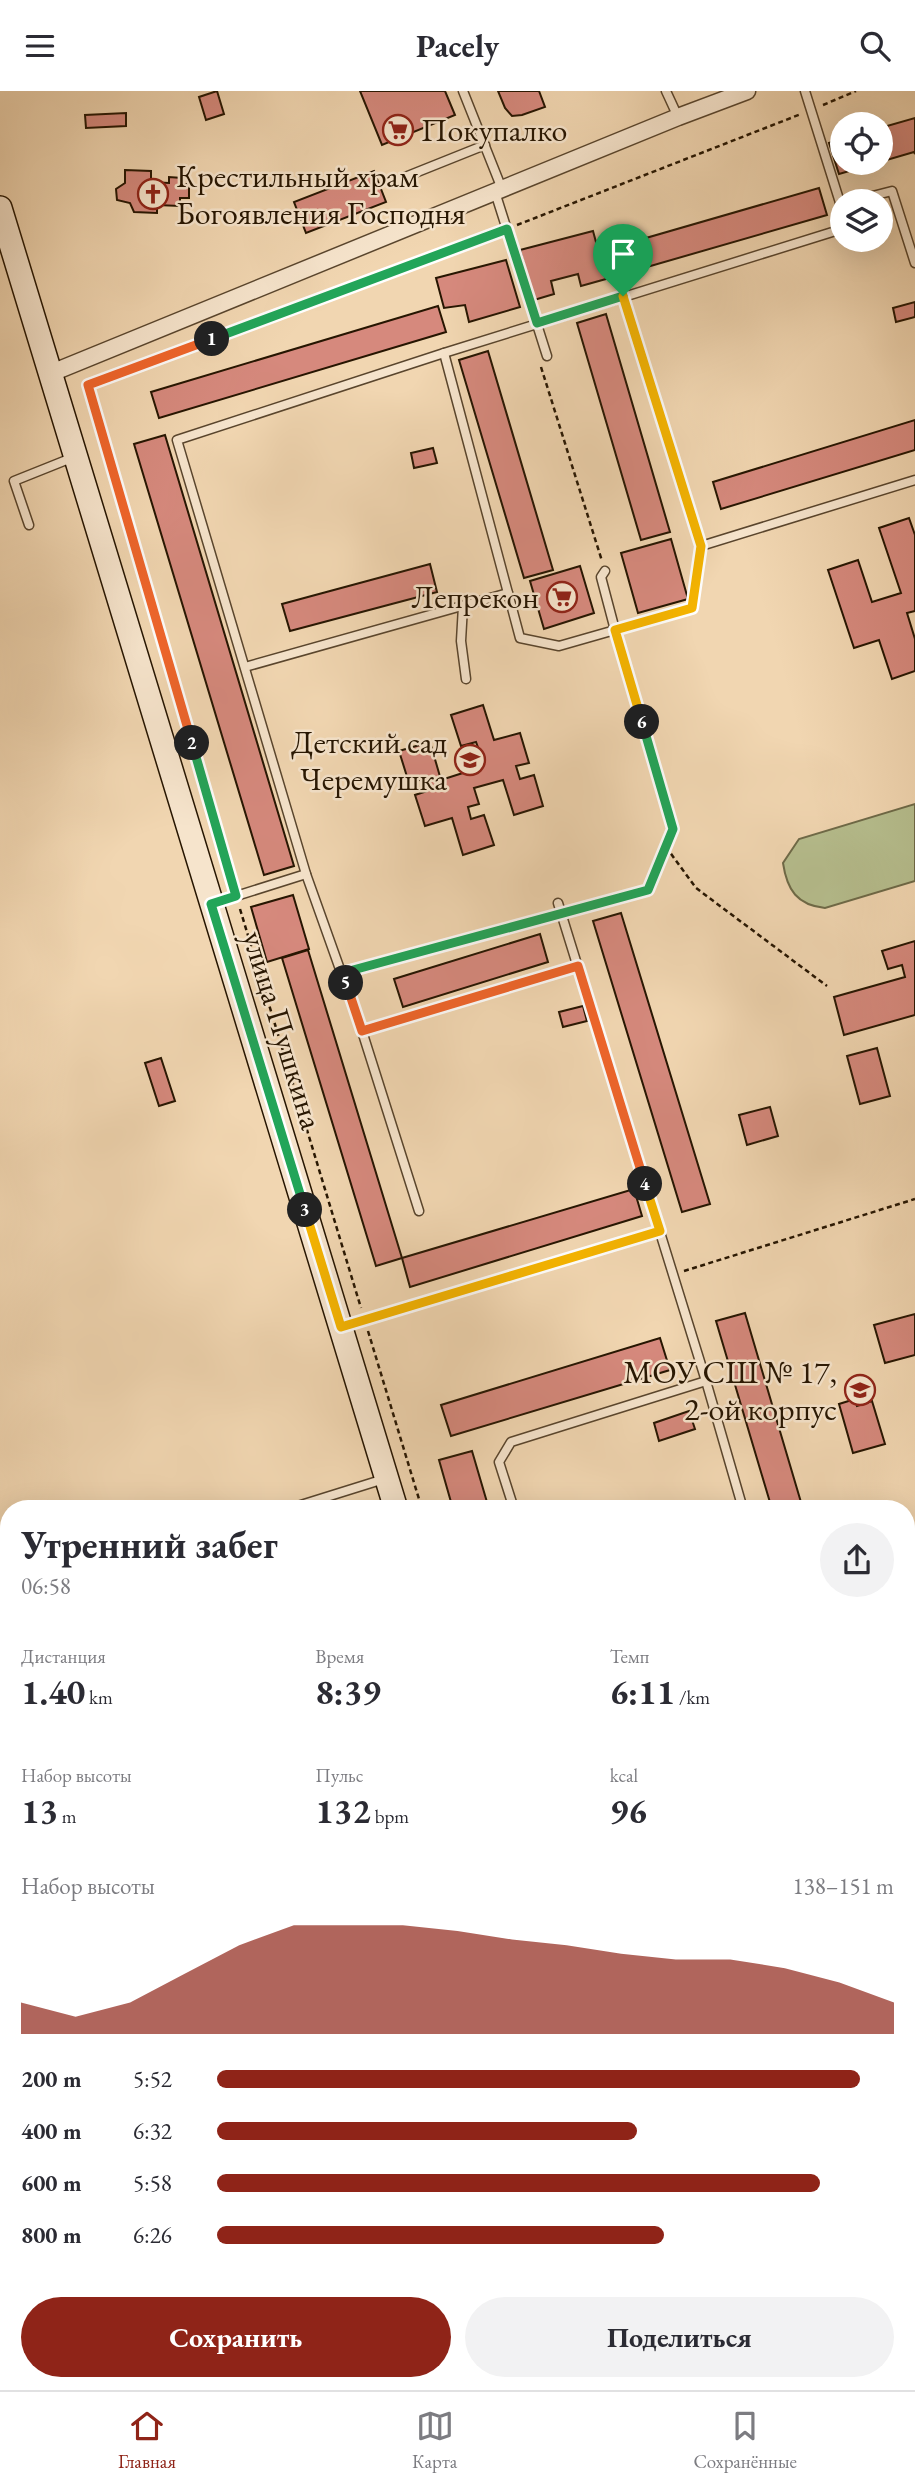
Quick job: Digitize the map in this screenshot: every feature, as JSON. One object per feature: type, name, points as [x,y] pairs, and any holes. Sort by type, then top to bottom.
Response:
[{"type":"street","points":[[49,374],[747,91]]},
{"type":"street","name":"улица Пушкина","points":[[0,208],[393,1500]]},
{"type":"lane","points":[[463,91],[485,145],[499,190],[507,229],[547,356]]},
{"type":"lane","points":[[666,91],[678,117]]},
{"type":"lane","points":[[805,91],[836,189]]},
{"type":"lane","points":[[400,179],[485,145]]},
{"type":"lane","points":[[893,194],[915,263]]},
{"type":"lane","points":[[419,1212],[362,1031],[306,874],[177,440],[537,323],[830,233]]},
{"type":"lane","points":[[444,353],[520,638],[559,646],[692,608],[701,546],[623,296]]},
{"type":"lane","points":[[29,525],[14,481],[74,457]]},
{"type":"lane","points":[[701,546],[915,480]]},
{"type":"lane","points":[[605,571],[601,577],[615,630]]},
{"type":"lane","points":[[245,667],[509,593]]},
{"type":"lane","points":[[463,606],[461,641],[466,679]]},
{"type":"lane","points":[[211,904],[306,874]]},
{"type":"lane","points":[[558,903],[740,1500]]},
{"type":"lane","points":[[362,1031],[578,966]]},
{"type":"lane","points":[[341,1327],[660,1231]]},
{"type":"lane","points":[[511,1500],[499,1462],[511,1442],[706,1381]]},
{"type":"lane","points":[[317,1500],[387,1478]]},
{"type":"path","points":[[419,1500],[236,896],[88,385],[507,229],[856,91]]},
{"type":"path","points":[[547,356],[539,359],[605,571]]},
{"type":"path","points":[[342,973],[648,890],[673,829],[615,630]]},
{"type":"path","points":[[666,847],[696,888],[827,986]]},
{"type":"path","points":[[673,1275],[915,1199]]},
{"type":"green space","points":[[915,804],[915,881],[825,908],[800,900],[795,895],[787,881],[783,863],[799,839]]},
{"type":"building","points":[[217,91],[224,114],[206,120],[199,97]]},
{"type":"building","name":"Покупалко","points":[[360,91],[445,91],[455,115],[382,145]]},
{"type":"building","points":[[498,91],[539,91],[545,107],[512,116],[505,108]]},
{"type":"building","points":[[126,113],[126,126],[86,128],[85,115]]},
{"type":"building","points":[[915,118],[915,154],[914,152],[893,158],[893,124]]},
{"type":"building","name":"Крестильный храм Богоявления Господня","points":[[125,170],[151,171],[151,182],[169,183],[169,177],[182,178],[182,184],[189,184],[189,198],[180,198],[180,206],[157,205],[157,213],[134,212],[130,203],[117,200],[116,189],[125,183]]},
{"type":"building","points":[[374,171],[386,202],[306,233],[294,202]]},
{"type":"building","points":[[819,188],[827,215],[609,278],[601,251]]},
{"type":"building","points":[[593,231],[606,279],[581,286],[578,274],[551,281],[554,294],[534,300],[520,250]]},
{"type":"building","points":[[506,260],[520,307],[469,322],[465,305],[444,308],[436,278]]},
{"type":"building","points":[[915,302],[915,317],[896,322],[893,308]]},
{"type":"building","points":[[438,306],[446,332],[159,418],[151,392]]},
{"type":"building","points":[[606,314],[670,532],[641,540],[577,323]]},
{"type":"building","points":[[488,351],[553,570],[524,578],[459,360]]},
{"type":"building","points":[[915,420],[915,450],[721,509],[713,482]]},
{"type":"building","points":[[165,435],[294,866],[264,875],[134,444]]},
{"type":"building","points":[[433,448],[437,463],[414,468],[411,453]]},
{"type":"building","points":[[909,518],[915,535],[915,611],[907,613],[915,639],[915,671],[892,679],[879,640],[854,648],[828,570],[858,560],[872,602],[901,593],[879,528]]},
{"type":"building","points":[[671,539],[688,599],[638,613],[621,553]]},
{"type":"building","points":[[430,564],[437,592],[290,631],[282,604]]},
{"type":"building","name":"Лепрекон","points":[[580,566],[594,613],[544,629],[530,581]]},
{"type":"building","points":[[483,705],[494,740],[520,733],[529,763],[516,766],[520,779],[534,775],[543,806],[514,815],[503,780],[474,788],[479,804],[468,807],[471,819],[484,815],[494,845],[463,855],[452,818],[425,826],[415,795],[427,791],[423,779],[409,783],[399,751],[430,742],[441,780],[469,771],[465,758],[480,753],[476,742],[461,746],[451,715]]},
{"type":"building","points":[[293,895],[309,949],[267,962],[251,907]]},
{"type":"building","points":[[621,913],[710,1204],[682,1212],[593,921]]},
{"type":"building","points":[[540,934],[548,962],[403,1007],[394,979]]},
{"type":"building","points":[[915,941],[915,1015],[844,1035],[834,997],[905,977],[902,965],[888,969],[882,951]]},
{"type":"building","points":[[308,950],[402,1258],[376,1266],[282,958]]},
{"type":"building","points":[[583,1006],[587,1021],[563,1027],[559,1012]]},
{"type":"building","points":[[877,1048],[890,1096],[860,1104],[847,1056]]},
{"type":"building","points":[[161,1058],[175,1101],[159,1106],[145,1063]]},
{"type":"building","points":[[770,1107],[778,1136],[747,1145],[739,1115]]},
{"type":"building","points":[[634,1189],[642,1216],[410,1287],[402,1258]]},
{"type":"building","points":[[745,1313],[800,1500],[769,1500],[716,1321]]},
{"type":"building","points":[[915,1314],[915,1355],[885,1363],[874,1325]]},
{"type":"building","points":[[660,1338],[670,1370],[451,1436],[441,1405]]},
{"type":"building","points":[[855,1399],[857,1406],[872,1401],[885,1444],[853,1453],[839,1404]]},
{"type":"building","points":[[689,1411],[695,1429],[659,1441],[654,1423]]},
{"type":"building","points":[[472,1451],[486,1500],[450,1500],[439,1460]]},
{"type":"place","name":"Покупалко","points":[[398,130]]},
{"type":"place","name":"Крестильный храм Богоявления Господня","points":[[153,194]]},
{"type":"place","name":"Лепрекон","points":[[562,597]]},
{"type":"place","name":"Детский сад Черемушка","points":[[470,760]]},
{"type":"place","name":"МОУ СШ № 17, 2-ой корпус","points":[[860,1390]]},
{"type":"route","points":[[507,229],[537,323],[623,296],[701,546],[692,608],[615,630],[673,829],[666,847],[648,890],[342,973],[362,1031],[578,966],[660,1231],[341,1327],[211,904],[236,896],[88,385],[507,229]]}]
